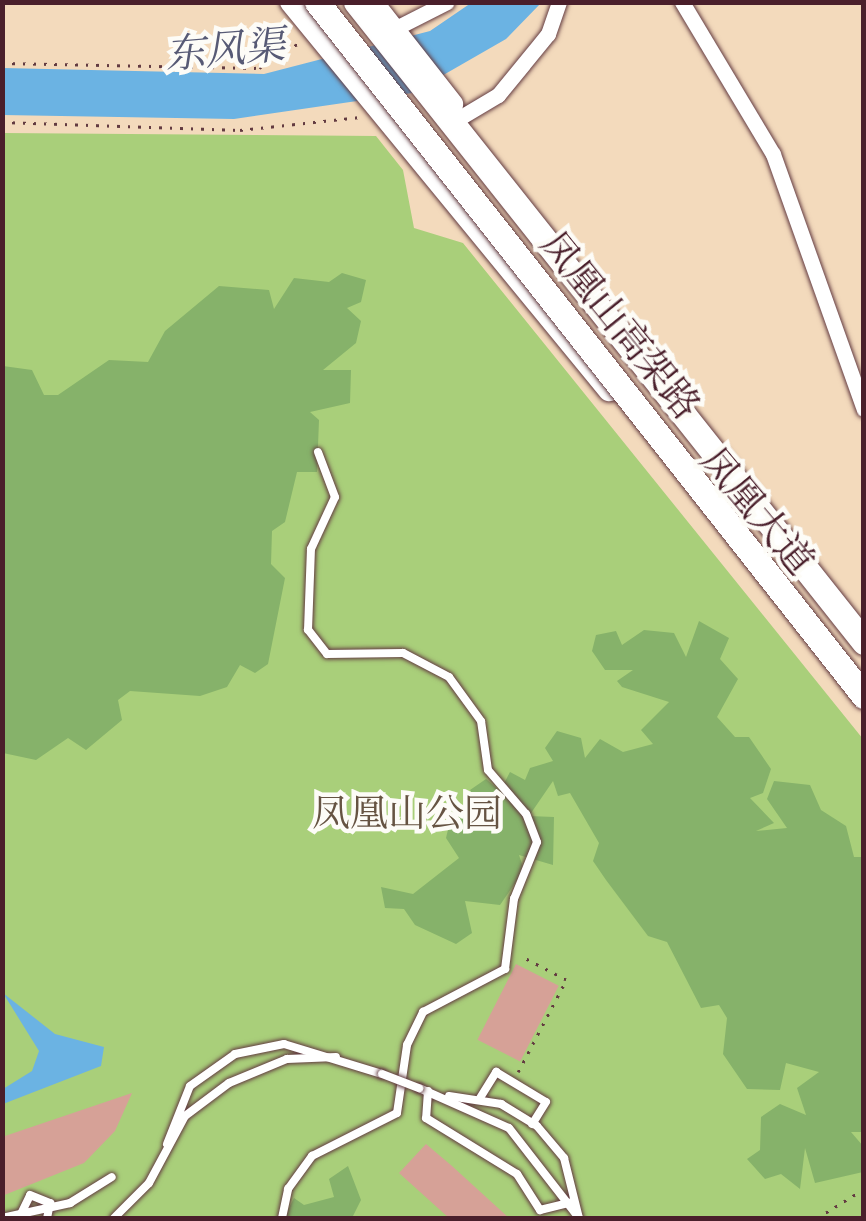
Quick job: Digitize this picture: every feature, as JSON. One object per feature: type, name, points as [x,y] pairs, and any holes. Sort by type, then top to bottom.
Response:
[{"type":"highway","name":"凤凰山高架路","points":[[317,2],[864,696]]},
{"type":"highway","name":"凤凰山高架路","points":[[356,2],[864,642]]},
{"type":"main road","name":"凤凰大道","points":[[291,2],[376,113],[864,696]]},
{"type":"main road","name":"凤凰大道","points":[[372,2],[864,624]]},
{"type":"street","points":[[397,32],[446,2]]},
{"type":"street","points":[[454,108],[498,94],[548,34],[560,2]]},
{"type":"street","points":[[682,2],[773,154],[864,409]]},
{"type":"lane","points":[[282,1218],[288,1189],[312,1156],[397,1113],[407,1045],[423,1012],[504,969],[514,899],[537,842],[526,814],[493,780],[481,721],[449,676],[403,653],[327,654],[308,630],[312,549],[335,498],[318,452]]},
{"type":"lane","points":[[165,1153],[190,1086],[235,1054],[284,1044],[336,1057],[444,1096],[509,1128],[571,1202],[579,1218]]},
{"type":"lane","points":[[114,1218],[165,1153],[185,1116],[229,1083],[287,1059],[336,1057]]},
{"type":"lane","points":[[480,1098],[496,1072],[546,1102],[532,1124]]},
{"type":"lane","points":[[424,1089],[426,1118],[517,1174],[540,1210],[571,1202]]},
{"type":"lane","points":[[444,1096],[480,1098],[532,1124],[564,1158],[579,1218]]},
{"type":"lane","points":[[2,1218],[49,1214],[112,1177]]},
{"type":"lane","points":[[18,1218],[30,1195],[49,1214]]},
{"type":"path","points":[[2,63],[260,68],[322,42]]},
{"type":"path","points":[[2,122],[240,130],[376,113]]},
{"type":"path","points":[[513,1082],[566,980],[526,959]]},
{"type":"path","points":[[817,1218],[864,1189]]},
{"type":"green space","name":"凤凰山公园","points":[[3,133],[376,136],[403,170],[414,228],[463,243],[863,739],[863,1218],[3,1218]]},
{"type":"green space","points":[[342,273],[366,280],[361,302],[347,308],[361,321],[356,343],[323,370],[351,370],[350,403],[310,412],[319,420],[317,472],[297,472],[285,522],[272,531],[271,564],[285,578],[268,664],[255,673],[240,665],[227,687],[200,696],[130,691],[118,700],[122,720],[86,750],[68,738],[36,760],[3,753],[3,366],[32,370],[44,395],[58,395],[109,360],[148,362],[165,331],[219,286],[269,290],[274,309],[294,278],[329,282]]},
{"type":"green space","points":[[699,621],[729,638],[720,659],[738,679],[717,717],[735,737],[749,737],[771,769],[763,793],[750,798],[774,823],[756,831],[787,828],[767,799],[774,781],[810,785],[821,810],[846,826],[854,857],[863,857],[864,1132],[851,1132],[863,1146],[863,1172],[815,1183],[805,1148],[800,1189],[781,1174],[765,1179],[747,1159],[760,1150],[761,1117],[780,1104],[806,1115],[797,1088],[819,1072],[786,1063],[780,1090],[747,1089],[723,1054],[727,1018],[719,1005],[701,1008],[667,942],[648,936],[606,880],[593,861],[599,843],[570,793],[558,796],[553,781],[529,816],[554,817],[553,865],[519,855],[524,870],[500,905],[465,901],[472,933],[456,944],[415,925],[404,909],[385,908],[381,887],[413,894],[459,858],[446,838],[451,817],[476,800],[470,790],[486,779],[500,791],[510,772],[525,780],[530,768],[553,761],[545,748],[557,731],[581,738],[585,758],[600,739],[623,752],[653,744],[641,730],[669,702],[622,687],[617,681],[633,670],[605,670],[592,651],[596,635],[616,631],[622,645],[644,630],[674,633],[686,657]]},
{"type":"green space","points":[[348,1166],[361,1200],[352,1218],[284,1218],[294,1198],[304,1205],[334,1197],[329,1179]]},
{"type":"water","points":[[471,3],[541,3],[506,39],[412,93],[234,119],[3,115],[3,68],[264,74],[430,31]]},
{"type":"water","points":[[3,993],[55,1034],[104,1047],[101,1066],[3,1104],[3,1089],[32,1071],[39,1051]]},
{"type":"building","points":[[516,964],[559,986],[520,1062],[477,1040]]},
{"type":"building","points":[[132,1093],[115,1131],[84,1163],[2,1196],[2,1137]]},
{"type":"building","points":[[426,1144],[509,1218],[449,1218],[399,1173]]},
{"type":"water label","name":"东风渠","points":[[225,51]]}]
